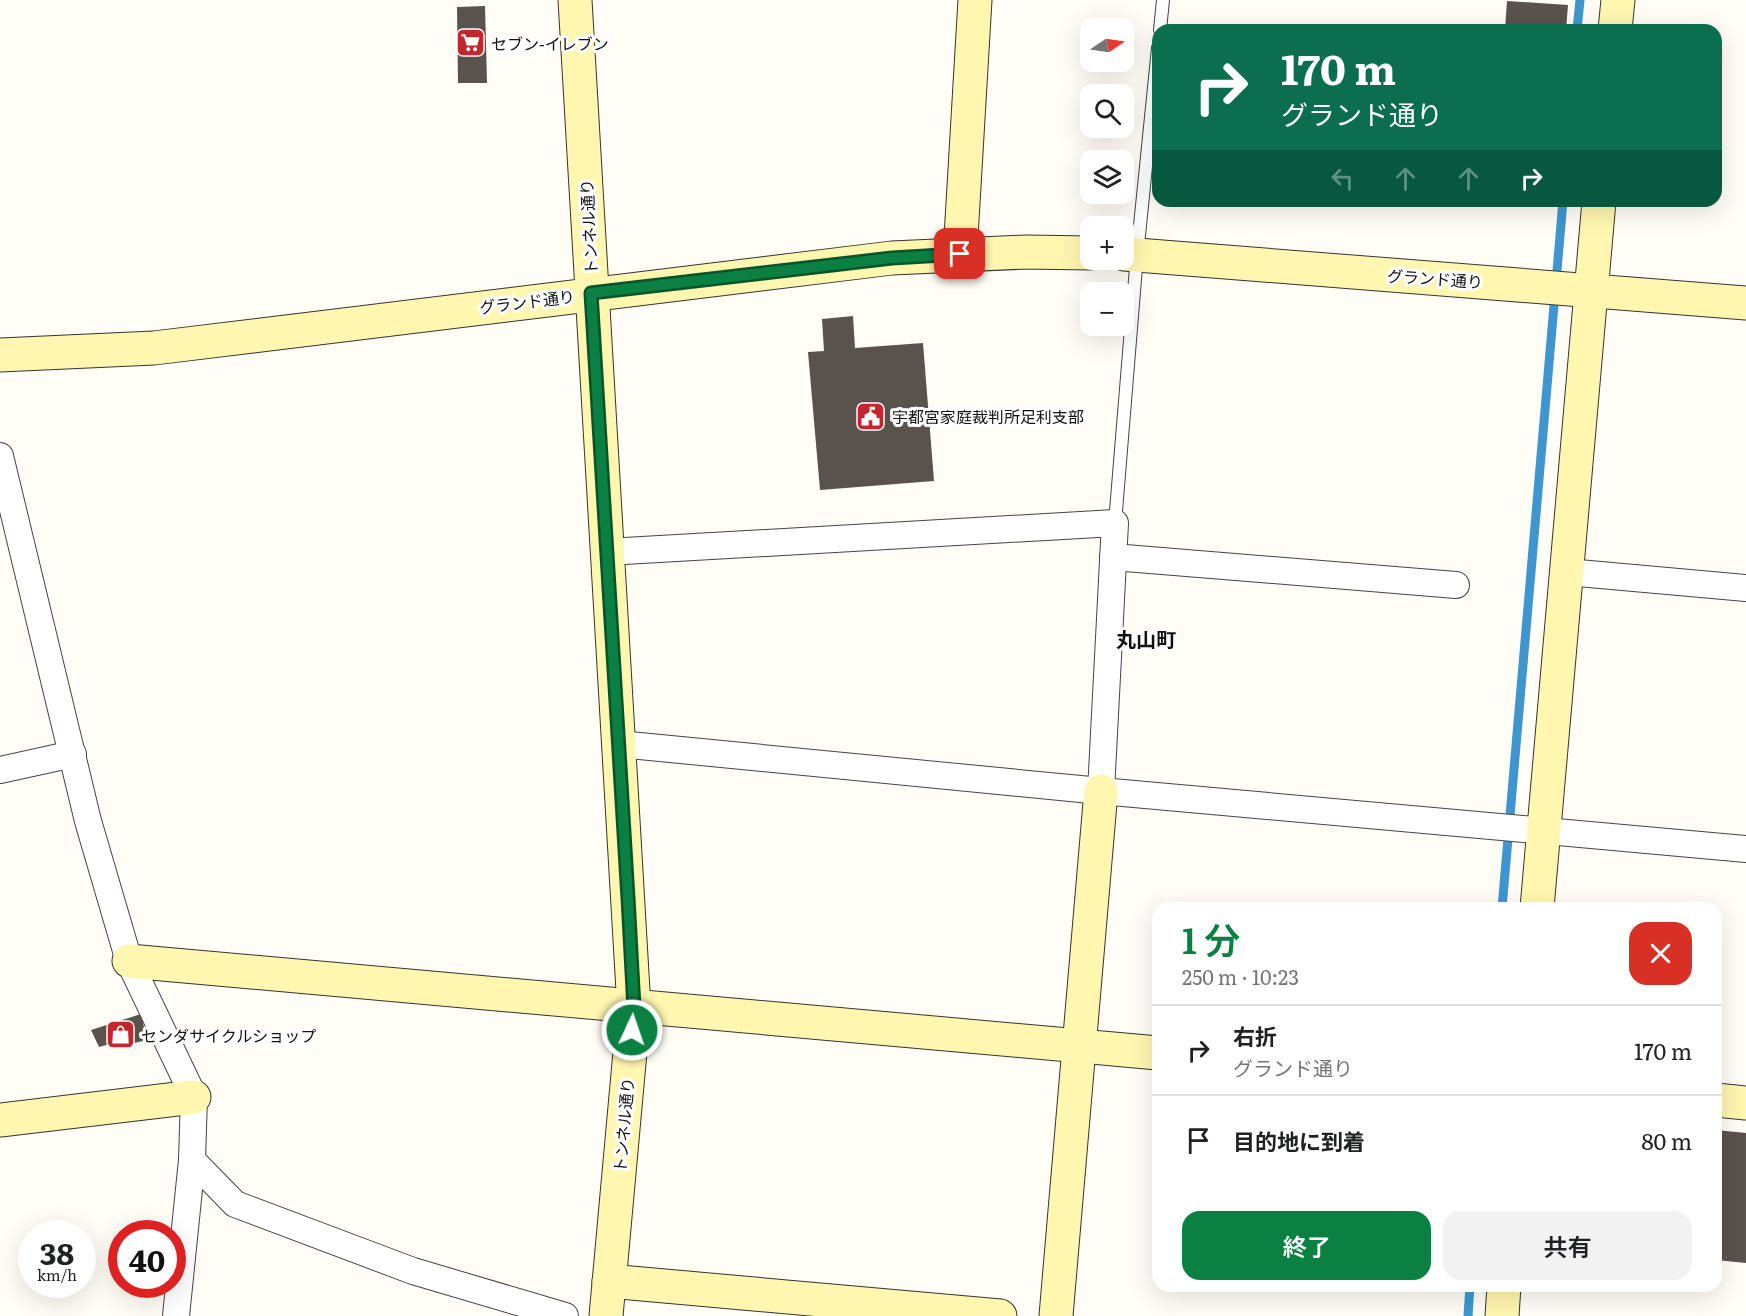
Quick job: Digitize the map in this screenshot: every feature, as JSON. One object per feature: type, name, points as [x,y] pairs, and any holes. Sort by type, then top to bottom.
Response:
[{"type":"street","name":"トンネル通り","points":[[575,0],[634,1008],[606,1316]]},
{"type":"street","points":[[960,254],[975,0]]},
{"type":"street","points":[[1616,24],[1618,0]]},
{"type":"street","points":[[1538,902],[1598,207]]},
{"type":"street","name":"グランド通り","points":[[0,356],[154,348],[892,258],[960,254],[1080,253]]},
{"type":"street","name":"グランド通り","points":[[1134,254],[1746,303]]},
{"type":"street","points":[[0,456],[88,821],[129,961],[194,1097],[192,1160],[176,1316]]},
{"type":"street","points":[[607,552],[1115,523],[1101,791],[1056,1316]]},
{"type":"street","points":[[1113,557],[1456,585]]},
{"type":"street","points":[[1567,572],[1746,588]]},
{"type":"street","points":[[619,744],[1101,791],[1746,849]]},
{"type":"street","points":[[0,770],[73,754]]},
{"type":"street","points":[[129,961],[634,1008],[1152,1053]]},
{"type":"street","points":[[0,1120],[194,1097]]},
{"type":"street","points":[[1722,1101],[1746,1103]]},
{"type":"street","points":[[192,1160],[236,1204],[413,1271],[565,1316]]},
{"type":"street","points":[[609,1281],[1000,1316]]},
{"type":"street","points":[[1502,1316],[1504,1292]]},
{"type":"lane","points":[[1161,24],[1163,0]]},
{"type":"lane","points":[[1134,225],[1152,92]]},
{"type":"lane","points":[[1115,523],[1129,270]]},
{"type":"building","points":[[1507,1],[1568,5],[1566,24],[1505,24]]},
{"type":"building","points":[[485,6],[487,83],[458,83],[457,7]]},
{"type":"building","name":"宇都宮家庭裁判所足利支部","points":[[853,316],[855,348],[923,343],[934,481],[820,490],[808,352],[824,351],[822,319]]},
{"type":"building","name":"センダサイクルショップ","points":[[141,1014],[147,1040],[122,1046],[121,1041],[99,1047],[91,1030]]},
{"type":"building","points":[[1722,1131],[1746,1133],[1746,1263],[1722,1261]]},
{"type":"waterway","points":[[1578,24],[1580,0]]},
{"type":"waterway","points":[[1503,902],[1562,207]]},
{"type":"waterway","points":[[1468,1316],[1470,1292]]},
{"type":"place","name":"セブン-イレブン","points":[[470,43]]},
{"type":"place","name":"宇都宮家庭裁判所足利支部","points":[[871,416]]},
{"type":"place","name":"センダサイクルショップ","points":[[120,1035]]},
{"type":"district","name":"丸山町","points":[[1146,638]]},
{"type":"route","points":[[632,1030],[634,1008],[628,898],[591,293],[892,258],[960,254]]}]
